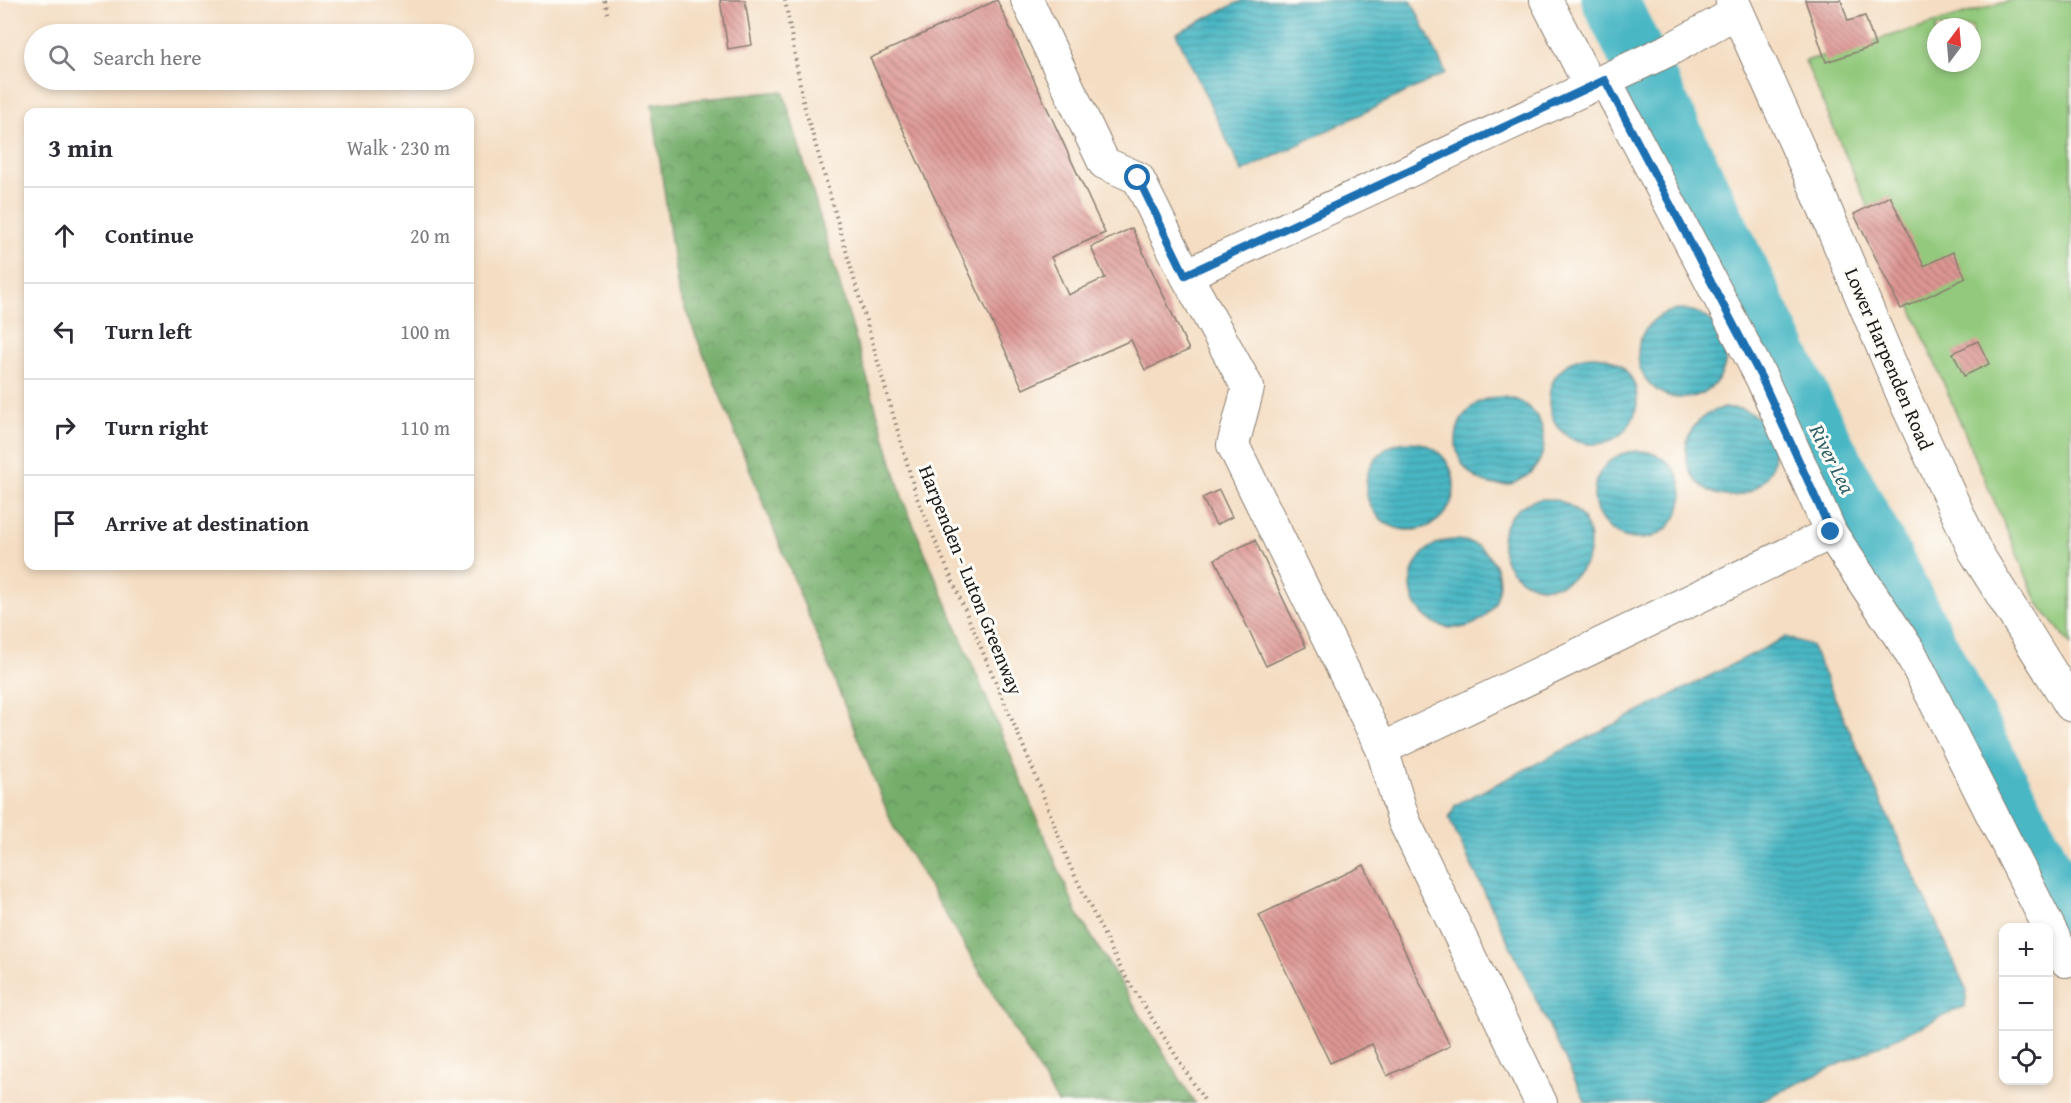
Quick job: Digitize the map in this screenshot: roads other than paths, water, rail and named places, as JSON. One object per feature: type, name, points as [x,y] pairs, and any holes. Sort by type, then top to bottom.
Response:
[{"type":"main road","name":"Lower Harpenden Road","points":[[1735,6],[1907,404],[1975,551],[2071,705]]},
{"type":"lane","points":[[1027,0],[1104,163],[1138,178],[1185,275],[1248,388],[1233,445],[1382,749],[1404,821],[1541,1103]]},
{"type":"lane","points":[[1546,0],[1598,83],[1761,377],[1831,532],[1910,652],[2066,961]]},
{"type":"lane","points":[[1185,275],[1671,49],[1735,6]]},
{"type":"lane","points":[[1382,749],[1831,532]]},
{"type":"water","points":[[1243,0],[1411,0],[1446,73],[1242,172],[1176,33]]},
{"type":"water","points":[[1682,310],[1707,317],[1719,329],[1726,354],[1719,379],[1707,391],[1682,398],[1657,391],[1645,379],[1638,354],[1645,329],[1657,317]]},
{"type":"water","points":[[1593,356],[1618,363],[1630,375],[1637,400],[1630,425],[1618,437],[1593,444],[1568,437],[1556,425],[1549,400],[1556,375],[1568,363]]},
{"type":"water","points":[[1500,397],[1525,404],[1537,416],[1544,441],[1537,466],[1525,478],[1500,485],[1475,478],[1463,466],[1456,441],[1463,416],[1475,404]]},
{"type":"water","points":[[1730,408],[1755,415],[1767,427],[1774,452],[1767,477],[1755,489],[1730,496],[1705,489],[1693,477],[1686,452],[1693,427],[1705,415]]},
{"type":"water","points":[[1410,442],[1435,449],[1447,461],[1454,486],[1447,511],[1435,523],[1410,530],[1385,523],[1373,511],[1366,486],[1373,461],[1385,449]]},
{"type":"water","points":[[1638,451],[1663,458],[1675,470],[1682,495],[1675,520],[1663,532],[1638,539],[1613,532],[1601,520],[1594,495],[1601,470],[1613,458]]},
{"type":"water","points":[[1546,499],[1571,506],[1583,518],[1590,543],[1583,568],[1571,580],[1546,587],[1521,580],[1509,568],[1502,543],[1509,518],[1521,506]]},
{"type":"water","points":[[1455,540],[1480,547],[1492,559],[1499,584],[1492,609],[1480,621],[1455,628],[1430,621],[1418,609],[1411,584],[1418,559],[1430,547]]},
{"type":"water","points":[[1786,637],[1811,645],[1967,991],[1965,1006],[1756,1103],[1586,1103],[1449,819],[1455,805]]},
{"type":"waterway","name":"River Lea","points":[[1610,0],[1810,416],[2056,891],[2071,910]]}]
